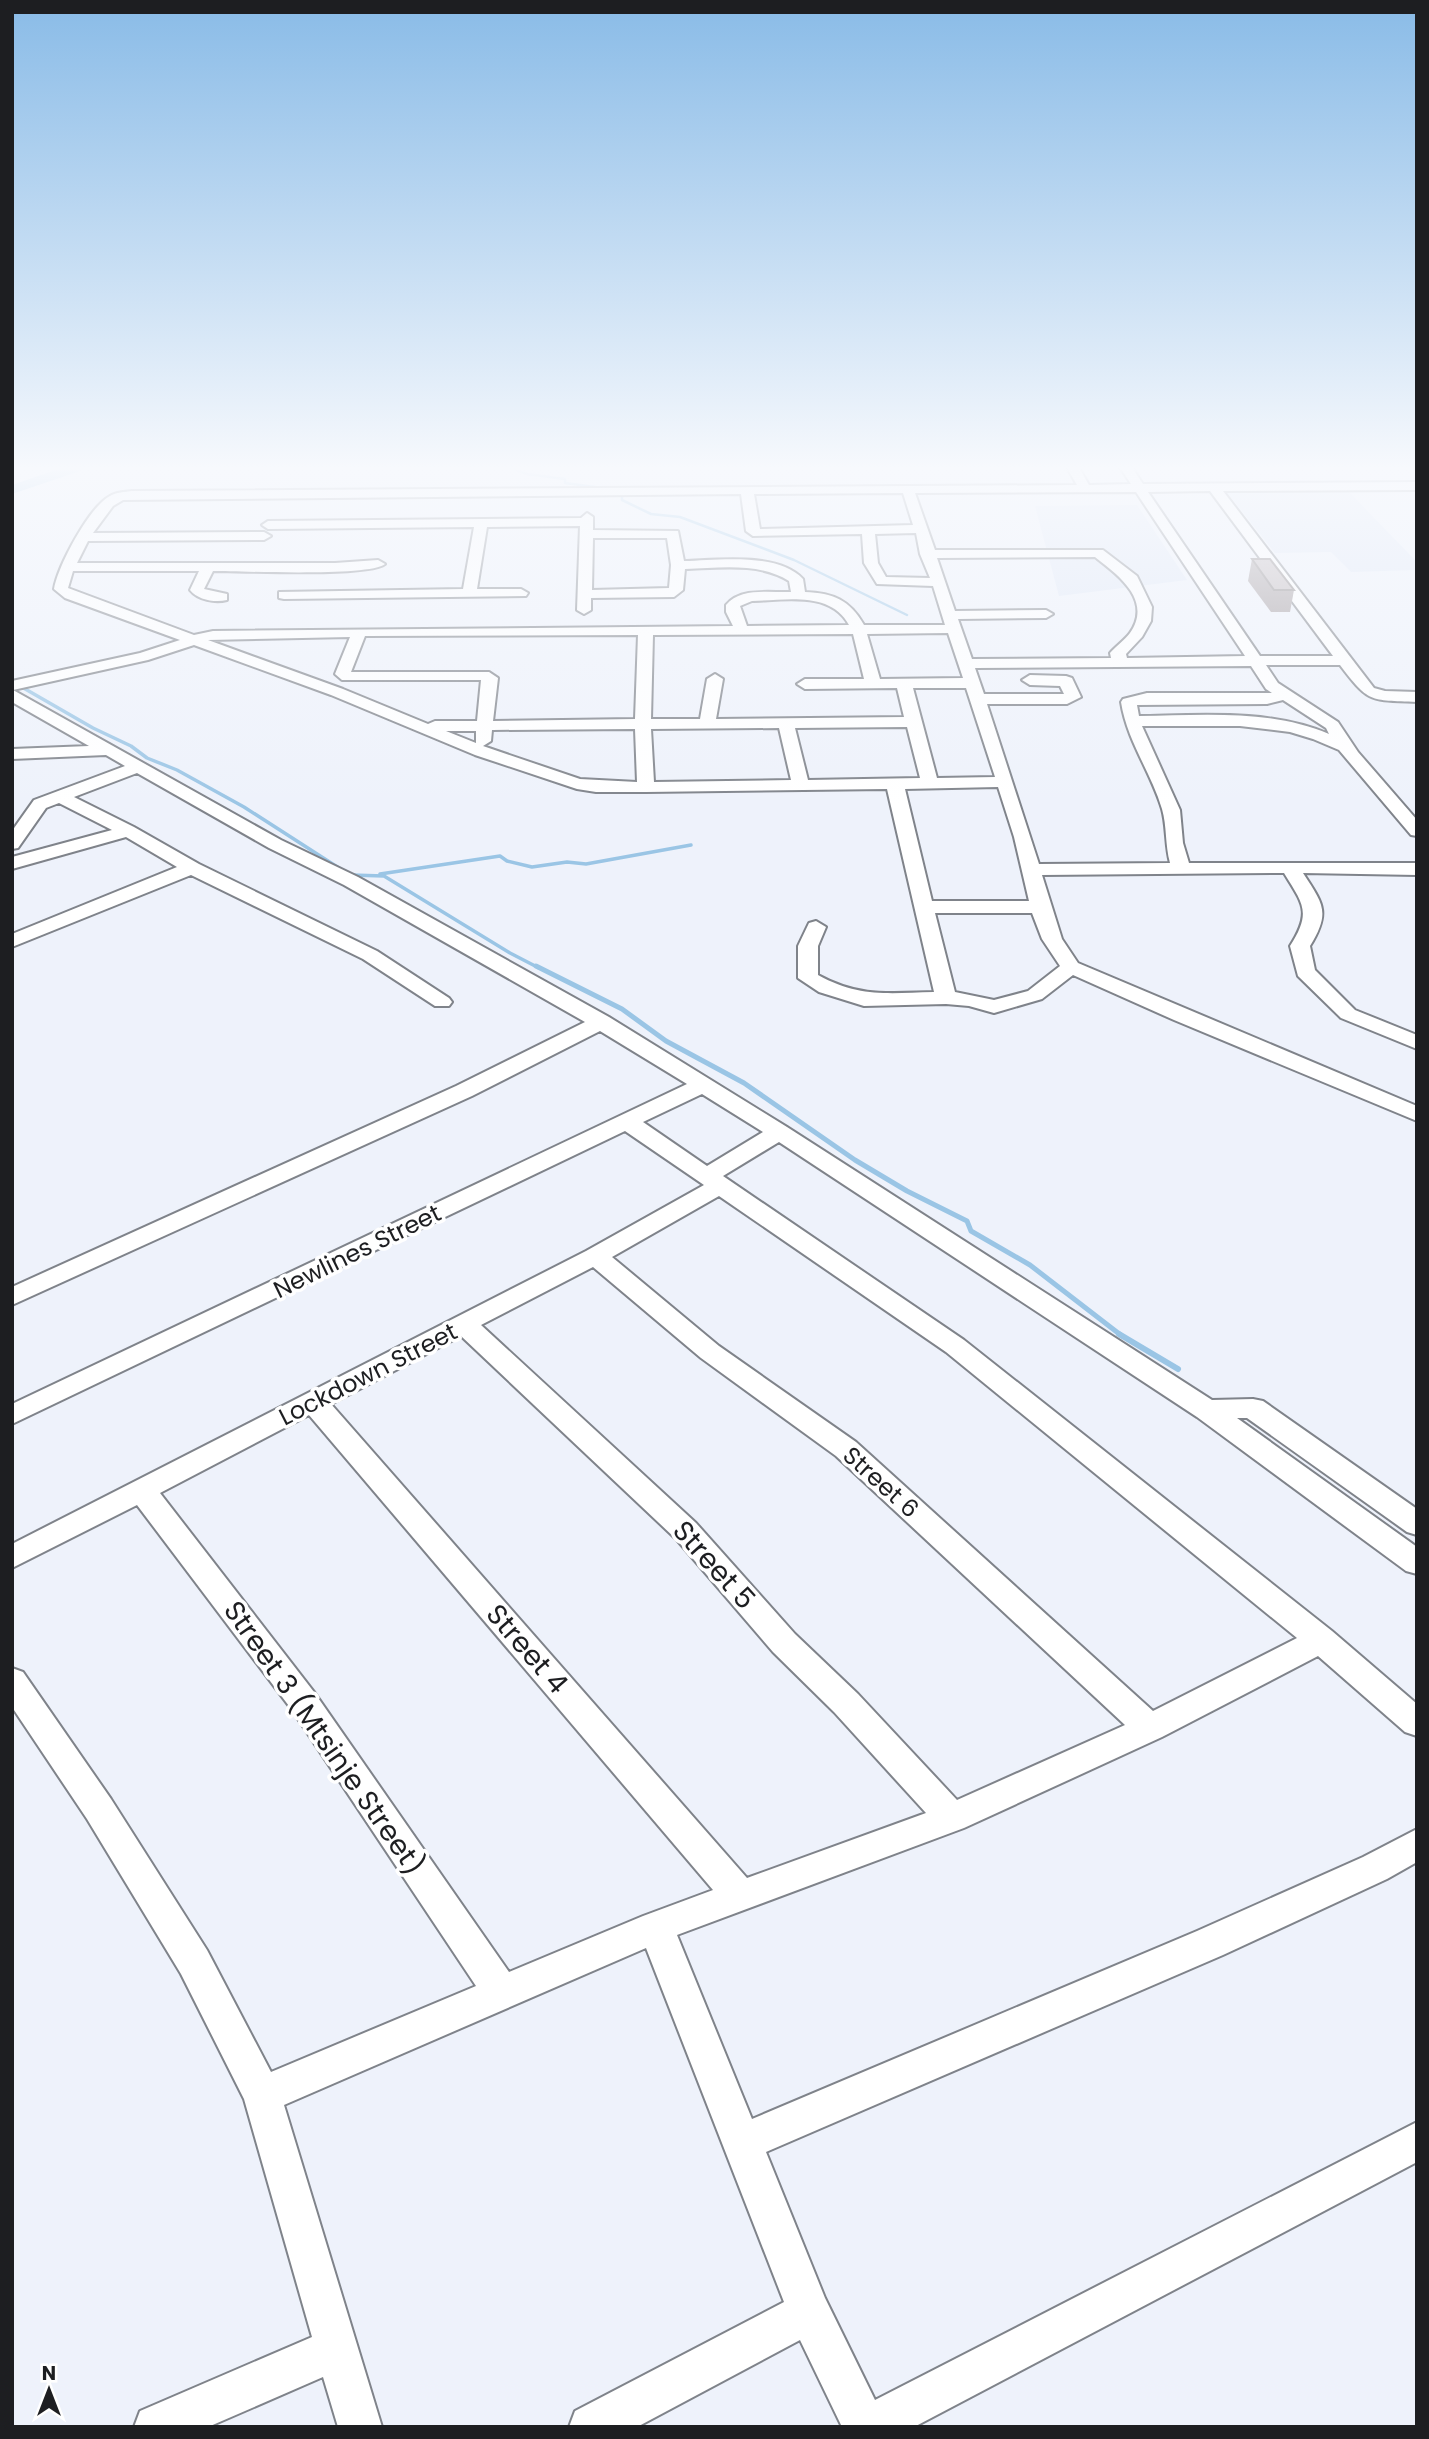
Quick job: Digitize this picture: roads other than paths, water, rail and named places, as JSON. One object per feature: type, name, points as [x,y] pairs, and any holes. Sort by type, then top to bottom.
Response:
[{"type":"street","points":[[62,580],[60,586],[64,592],[337,692],[481,751],[577,784],[596,787],[646,787],[1004,782]]},
{"type":"street","points":[[202,580],[197,590],[202,594],[222,597]]},
{"type":"street","points":[[267,634],[290,580]]},
{"type":"street","points":[[366,594],[371,580]]},
{"type":"street","points":[[469,593],[471,580]]},
{"type":"street","points":[[584,580],[585,631]]},
{"type":"street","points":[[583,594],[669,594],[676,590],[677,580]]},
{"type":"street","points":[[796,580],[799,597]]},
{"type":"street","points":[[881,580],[938,582],[964,664],[975,686],[1040,908],[1052,939],[1071,967],[1417,1114]]},
{"type":"street","points":[[1120,662],[1118,653],[1135,637],[1144,621],[1145,607],[1132,580]]},
{"type":"street","points":[[1202,580],[1272,686],[1332,725],[1346,747],[1417,831]]},
{"type":"street","points":[[1283,580],[1368,691],[1383,696],[1417,697]]},
{"type":"street","points":[[12,685],[160,653],[205,636],[359,632],[469,593],[521,593]]},
{"type":"street","points":[[280,605],[366,594],[411,614],[585,631],[646,631],[739,625],[857,630],[1046,614]]},
{"type":"street","points":[[739,625],[733,612],[737,601],[799,597],[836,601],[851,616],[865,649],[873,684]]},
{"type":"street","points":[[810,611],[827,607],[836,601]]},
{"type":"street","points":[[739,625],[786,614]]},
{"type":"street","points":[[646,631],[643,725],[646,787]]},
{"type":"street","points":[[337,692],[359,632]]},
{"type":"street","points":[[964,664],[1344,660]]},
{"type":"street","points":[[343,674],[362,679],[488,676],[486,726],[481,751]]},
{"type":"street","points":[[707,724],[715,679]]},
{"type":"street","points":[[805,684],[975,686],[1073,697],[1066,681],[1010,680]]},
{"type":"street","points":[[904,685],[930,785]]},
{"type":"street","points":[[12,695],[275,845],[351,881],[601,1022],[779,1132],[1207,1410],[1417,1563]]},
{"type":"street","points":[[1181,869],[1174,842],[1171,810],[1132,721],[1128,705],[1135,699],[1267,699],[1283,695]]},
{"type":"street","points":[[1132,721],[1270,722],[1307,730],[1346,747]]},
{"type":"street","points":[[421,726],[914,722]]},
{"type":"street","points":[[786,724],[801,784]]},
{"type":"street","points":[[12,754],[106,750]]},
{"type":"street","points":[[12,844],[36,807],[138,767]]},
{"type":"street","points":[[895,785],[946,998]]},
{"type":"street","points":[[60,797],[128,831],[192,868],[370,955],[442,1002]]},
{"type":"street","points":[[12,863],[128,831]]},
{"type":"street","points":[[1031,870],[1290,867],[1417,870]]},
{"type":"street","points":[[1290,867],[1311,901],[1312,927],[1300,946],[1305,972],[1355,1019],[1417,1043]]},
{"type":"street","points":[[12,941],[192,868]]},
{"type":"street","points":[[925,907],[1040,908]]},
{"type":"street","points":[[816,927],[807,946],[808,978],[812,982],[864,1000],[946,998],[971,1000],[994,1007],[1035,995],[1071,967]]},
{"type":"street","points":[[12,1297],[464,1091],[601,1022]]},
{"type":"street","name":"Newlines Street","points":[[12,1415],[701,1086]]},
{"type":"street","points":[[626,1121],[954,1346],[1321,1640],[1417,1723]]},
{"type":"street","name":"Lockdown Street","points":[[12,1557],[595,1256],[714,1181],[779,1132]]},
{"type":"street","name":"Street 6","points":[[595,1256],[710,1352],[846,1448],[1150,1728]]},
{"type":"street","name":"Street 5","points":[[464,1324],[686,1531],[784,1643],[846,1703],[952,1818]]},
{"type":"street","name":"Street 4","points":[[314,1402],[740,1896]]},
{"type":"street","points":[[1207,1410],[1253,1408],[1417,1524]]},
{"type":"street","name":"Street 3 (Mtsinje Street)","points":[[142,1489],[303,1700],[500,1991]]},
{"type":"street","points":[[262,2095],[500,1991],[656,1927],[952,1818],[1150,1728],[1321,1640]]},
{"type":"street","points":[[12,1681],[99,1810],[194,1962],[262,2095],[360,2427]]},
{"type":"street","points":[[741,2143],[1210,1943],[1374,1868],[1417,1844]]},
{"type":"street","points":[[656,1927],[809,2312],[866,2427],[1417,2141]]},
{"type":"street","points":[[591,2427],[809,2312]]},
{"type":"street","points":[[156,2427],[336,2349]]},
{"type":"waterway","points":[[835,580],[907,615]]},
{"type":"waterway","points":[[20,686],[93,728],[131,746],[147,758],[177,770],[244,807],[342,870]]},
{"type":"waterway","points":[[380,874],[500,856],[507,861],[532,867],[567,862],[586,864],[691,845]]},
{"type":"waterway","points":[[351,875],[384,876],[539,968]]},
{"type":"waterway","points":[[536,966],[622,1009],[666,1041],[744,1083],[855,1160],[907,1191],[967,1221],[971,1231],[1030,1265],[1121,1335]]},
{"type":"waterway","points":[[1121,1335],[1178,1369]]}]
